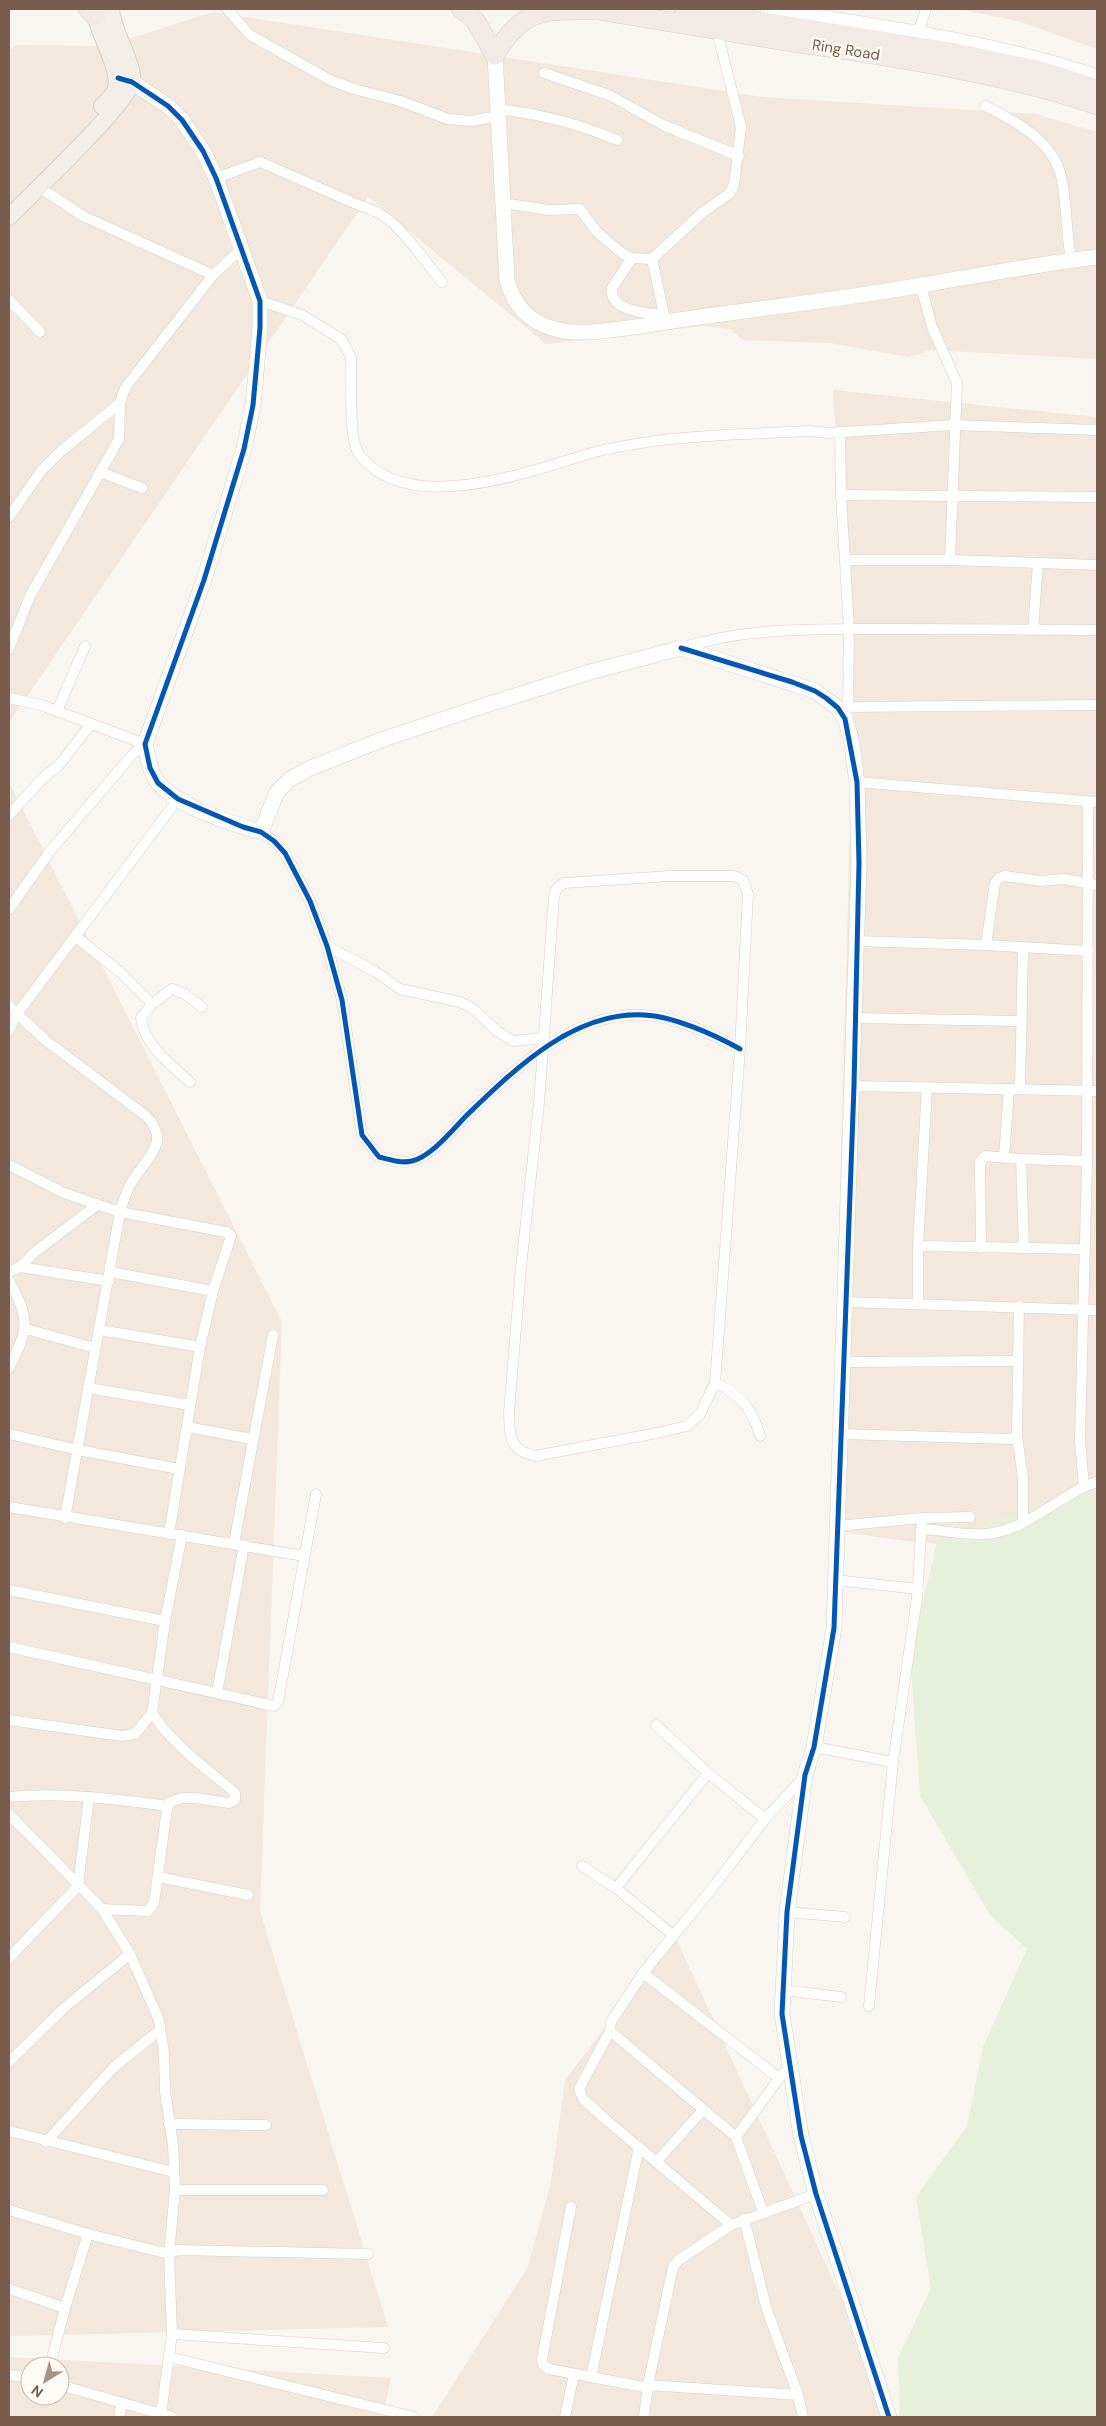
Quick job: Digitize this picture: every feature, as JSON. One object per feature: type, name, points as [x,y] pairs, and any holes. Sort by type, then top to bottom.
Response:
[{"type":"highway","points":[[461,9],[475,20],[495,54]]},
{"type":"highway","name":"Ring Road","points":[[495,54],[515,26],[525,19],[552,10],[595,9],[718,31],[942,64],[1033,84],[1097,105]]},
{"type":"highway","name":"Ring Road","points":[[684,9],[955,53],[1041,71],[1097,90]]},
{"type":"main road","points":[[9,217],[111,112],[127,93],[125,80],[97,11]]},
{"type":"main road","points":[[9,202],[125,80]]},
{"type":"street","points":[[227,9],[250,35],[338,83],[400,101],[448,119],[471,121],[499,113],[529,113],[570,122],[618,140]]},
{"type":"street","points":[[768,9],[918,33],[1034,56],[1097,76]]},
{"type":"street","points":[[918,33],[926,9]]},
{"type":"street","points":[[503,203],[548,210],[580,210],[587,216],[597,232],[632,258],[652,259],[703,212],[729,194],[734,185],[741,127],[718,31]]},
{"type":"street","points":[[495,54],[507,280],[513,300],[525,312],[542,324],[560,330],[580,332],[664,318],[921,286],[992,271],[1097,257]]},
{"type":"street","points":[[544,73],[609,95],[665,126],[738,156]]},
{"type":"street","points":[[9,909],[51,850],[133,754],[145,744],[204,580],[244,449],[252,405],[260,328],[260,300],[216,178],[203,151],[182,120],[168,106],[125,80]]},
{"type":"street","points":[[985,106],[1011,118],[1045,145],[1061,174],[1067,239],[1072,260]]},
{"type":"street","points":[[216,178],[260,162],[361,206],[374,209],[392,221],[442,282]]},
{"type":"street","points":[[39,186],[82,216],[214,276]]},
{"type":"street","points":[[9,649],[30,596],[119,439],[120,403],[125,388],[214,276],[241,249]]},
{"type":"street","points":[[632,258],[612,288],[611,294],[615,301],[627,308],[664,318]]},
{"type":"street","points":[[652,259],[664,318]]},
{"type":"street","points":[[921,286],[932,327],[956,383],[950,560]]},
{"type":"street","points":[[9,300],[40,332]]},
{"type":"street","points":[[260,300],[302,315],[344,342],[352,357],[352,431],[358,452],[385,476],[407,482],[446,488],[488,483],[598,451],[655,441],[809,431],[840,432],[954,425],[1097,430]]},
{"type":"street","points":[[9,517],[41,471],[61,451],[120,403]]},
{"type":"street","points":[[840,432],[841,495],[849,629],[843,707],[857,782],[859,863],[854,1018],[854,1086],[842,1362],[834,1628],[814,1747],[805,1775],[787,1912],[782,2014],[784,2073],[816,2194],[889,2417]]},
{"type":"street","points":[[100,472],[142,488]]},
{"type":"street","points":[[841,495],[1097,497]]},
{"type":"street","points":[[846,560],[950,560],[1097,565]]},
{"type":"street","points":[[1034,630],[1038,563]]},
{"type":"street","points":[[261,832],[277,792],[289,780],[308,769],[382,740],[486,705],[590,672],[704,640],[763,633],[849,629],[1097,630]]},
{"type":"street","points":[[57,711],[85,646]]},
{"type":"street","points":[[681,648],[815,691],[843,707],[1097,705]]},
{"type":"street","points":[[9,698],[57,711],[145,744]]},
{"type":"street","points":[[9,815],[43,778],[59,765],[91,724]]},
{"type":"street","points":[[145,744],[150,768],[158,783],[178,799],[243,827],[261,832],[274,841],[285,853],[310,901],[327,946],[342,1000],[362,1135],[379,1157],[402,1162],[414,1161],[431,1151],[489,1094],[542,1049],[581,1027],[613,1017],[644,1015],[717,1036],[740,1049]]},
{"type":"street","points":[[857,782],[1093,802],[1092,884],[1088,951],[1092,1091],[1087,1161],[1080,1440],[1084,1486]]},
{"type":"street","points":[[9,1030],[17,1014],[178,799]]},
{"type":"street","points":[[734,876],[743,880],[748,894],[740,1049],[715,1383],[700,1414],[687,1426],[658,1434],[535,1456],[523,1454],[514,1446],[510,1434],[509,1412],[521,1267],[539,1103],[543,1038],[556,888],[564,883],[650,877],[734,876]]},
{"type":"street","points":[[986,945],[995,883],[999,878],[1006,876],[1040,881],[1064,878],[1092,884]]},
{"type":"street","points":[[75,936],[120,972],[152,1004]]},
{"type":"street","points":[[856,941],[986,945],[1088,951]]},
{"type":"street","points":[[327,946],[376,972],[400,989],[460,1002],[472,1008],[497,1031],[513,1041],[543,1038]]},
{"type":"street","points":[[1020,1089],[1023,948]]},
{"type":"street","points":[[190,1082],[164,1058],[142,1029],[141,1018],[152,1004],[172,989],[185,994],[202,1007]]},
{"type":"street","points":[[9,1006],[44,1039],[146,1116],[154,1124],[157,1137],[155,1150],[133,1181],[120,1212],[65,1518]]},
{"type":"street","points":[[854,1018],[1020,1021]]},
{"type":"street","points":[[854,1086],[1092,1091]]},
{"type":"street","points":[[918,1304],[918,1246],[927,1087]]},
{"type":"street","points":[[1004,1157],[1009,1089]]},
{"type":"street","points":[[980,1248],[980,1160],[985,1156],[1087,1161]]},
{"type":"street","points":[[1021,1159],[1024,1248]]},
{"type":"street","points":[[9,1165],[64,1193],[97,1205],[120,1212],[226,1232],[231,1236],[213,1290],[200,1347],[169,1534]]},
{"type":"street","points":[[9,1272],[20,1267],[35,1252],[97,1205]]},
{"type":"street","points":[[918,1246],[1084,1249]]},
{"type":"street","points":[[20,1267],[110,1276],[213,1290]]},
{"type":"street","points":[[9,1281],[20,1303],[26,1329],[9,1368]]},
{"type":"street","points":[[845,1302],[1019,1306],[1097,1310]]},
{"type":"street","points":[[1019,1306],[1017,1436],[1023,1478],[1023,1524]]},
{"type":"street","points":[[26,1329],[95,1348]]},
{"type":"street","points":[[100,1330],[200,1347]]},
{"type":"street","points":[[216,1693],[239,1544],[252,1439],[273,1335]]},
{"type":"street","points":[[842,1362],[1017,1361]]},
{"type":"street","points":[[715,1383],[732,1390],[748,1407],[760,1436]]},
{"type":"street","points":[[88,1388],[190,1405]]},
{"type":"street","points":[[187,1427],[252,1439]]},
{"type":"street","points":[[9,1434],[78,1450],[179,1469]]},
{"type":"street","points":[[840,1434],[1011,1439],[1017,1436]]},
{"type":"street","points":[[922,1529],[988,1534],[1023,1524],[1084,1486],[1097,1482]]},
{"type":"street","points":[[9,1647],[274,1706],[278,1702],[316,1494]]},
{"type":"street","points":[[9,1507],[65,1518],[239,1544],[304,1556]]},
{"type":"street","points":[[836,1526],[922,1518],[970,1517]]},
{"type":"street","points":[[869,2006],[893,1762],[918,1590],[922,1518]]},
{"type":"street","points":[[9,1720],[122,1736],[135,1734],[152,1713],[165,1621],[182,1536]]},
{"type":"street","points":[[835,1580],[918,1590]]},
{"type":"street","points":[[9,1590],[165,1621]]},
{"type":"street","points":[[102,1909],[148,1911],[154,1903],[170,1802],[182,1798],[229,1803],[235,1800],[235,1793],[161,1727],[152,1713]]},
{"type":"street","points":[[656,1724],[708,1773],[765,1819]]},
{"type":"street","points":[[814,1747],[893,1762]]},
{"type":"street","points":[[616,1888],[708,1773]]},
{"type":"street","points":[[731,2225],[583,2099],[579,2089],[610,2031],[611,2022],[643,1973],[714,1886],[765,1819],[805,1775]]},
{"type":"street","points":[[9,1797],[30,1795],[88,1797],[168,1806]]},
{"type":"street","points":[[9,1958],[78,1886],[88,1797]]},
{"type":"street","points":[[9,1814],[102,1909],[130,1954],[159,2020],[169,2124],[173,2145],[175,2190],[169,2254],[172,2334],[161,2414]]},
{"type":"street","points":[[582,1866],[616,1888],[673,1935]]},
{"type":"street","points":[[158,1877],[248,1895]]},
{"type":"street","points":[[787,1912],[845,1917]]},
{"type":"street","points":[[9,2062],[64,2008],[130,1954]]},
{"type":"street","points":[[643,1973],[784,2073]]},
{"type":"street","points":[[783,1990],[841,1997]]},
{"type":"street","points":[[46,2142],[114,2067],[160,2030]]},
{"type":"street","points":[[610,2031],[736,2136],[763,2212]]},
{"type":"street","points":[[736,2136],[784,2073]]},
{"type":"street","points":[[656,2162],[703,2110]]},
{"type":"street","points":[[169,2124],[266,2125]]},
{"type":"street","points":[[9,2131],[46,2142],[173,2172]]},
{"type":"street","points":[[591,2378],[639,2147]]},
{"type":"street","points":[[175,2190],[323,2190]]},
{"type":"street","points":[[644,2417],[648,2386],[673,2267],[686,2254],[731,2225],[816,2194]]},
{"type":"street","points":[[571,2207],[542,2359],[543,2365],[549,2369],[591,2378],[648,2386],[798,2395]]},
{"type":"street","points":[[9,2210],[88,2234],[169,2254],[178,2250],[368,2254]]},
{"type":"street","points":[[744,2219],[767,2310],[798,2395],[803,2417]]},
{"type":"street","points":[[53,2356],[88,2234]]},
{"type":"street","points":[[9,2289],[65,2308]]},
{"type":"street","points":[[172,2334],[384,2348]]},
{"type":"street","points":[[169,2357],[414,2417]]},
{"type":"street","points":[[565,2417],[574,2374]]},
{"type":"street","points":[[70,2388],[172,2417]]},
{"type":"street","points":[[119,2417],[122,2403]]},
{"type":"shaded area","points":[[958,9],[1097,9],[1097,49],[1018,21]]},
{"type":"shaded area","points":[[213,12],[762,97],[1036,114],[1097,132],[1097,359],[931,350],[909,357],[830,343],[742,340],[731,329],[703,326],[546,344],[368,197],[9,723],[9,51],[17,45],[106,46]]},
{"type":"shaded area","points":[[833,390],[1097,417],[1097,1561],[898,1540],[831,1530],[853,710]]},
{"type":"shaded area","points":[[9,782],[282,1322],[260,1911],[388,2327],[9,2336]]},
{"type":"shaded area","points":[[675,1936],[896,2417],[432,2417],[527,2269],[551,2182],[565,2080]]},
{"type":"shaded area","points":[[9,2357],[20,2358],[20,2406],[70,2406],[70,2360],[391,2378],[383,2417],[9,2417]]},
{"type":"green space","points":[[1097,1484],[1097,2417],[900,2417],[898,2358],[931,2288],[916,2197],[967,2126],[983,2047],[1027,1949],[990,1915],[920,1796],[910,1655],[937,1542]]},
{"type":"cycle path","points":[[118,78],[132,82],[168,106],[182,120],[203,151],[216,178],[260,301],[260,328],[253,405],[244,449],[204,580],[145,744],[150,768],[158,783],[178,799],[243,827],[261,832],[274,841],[285,853],[310,901],[327,946],[342,1000],[362,1135],[379,1157],[404,1162],[419,1158],[427,1154],[442,1141],[504,1080],[546,1047],[569,1033],[593,1023],[618,1016],[644,1015],[668,1019],[706,1032],[740,1049]]},
{"type":"cycle path","points":[[681,648],[792,682],[815,691],[826,698],[838,708],[845,719],[857,782],[859,863],[854,1086],[834,1628],[814,1747],[805,1775],[787,1912],[782,2014],[801,2136],[816,2194],[889,2417]]}]
